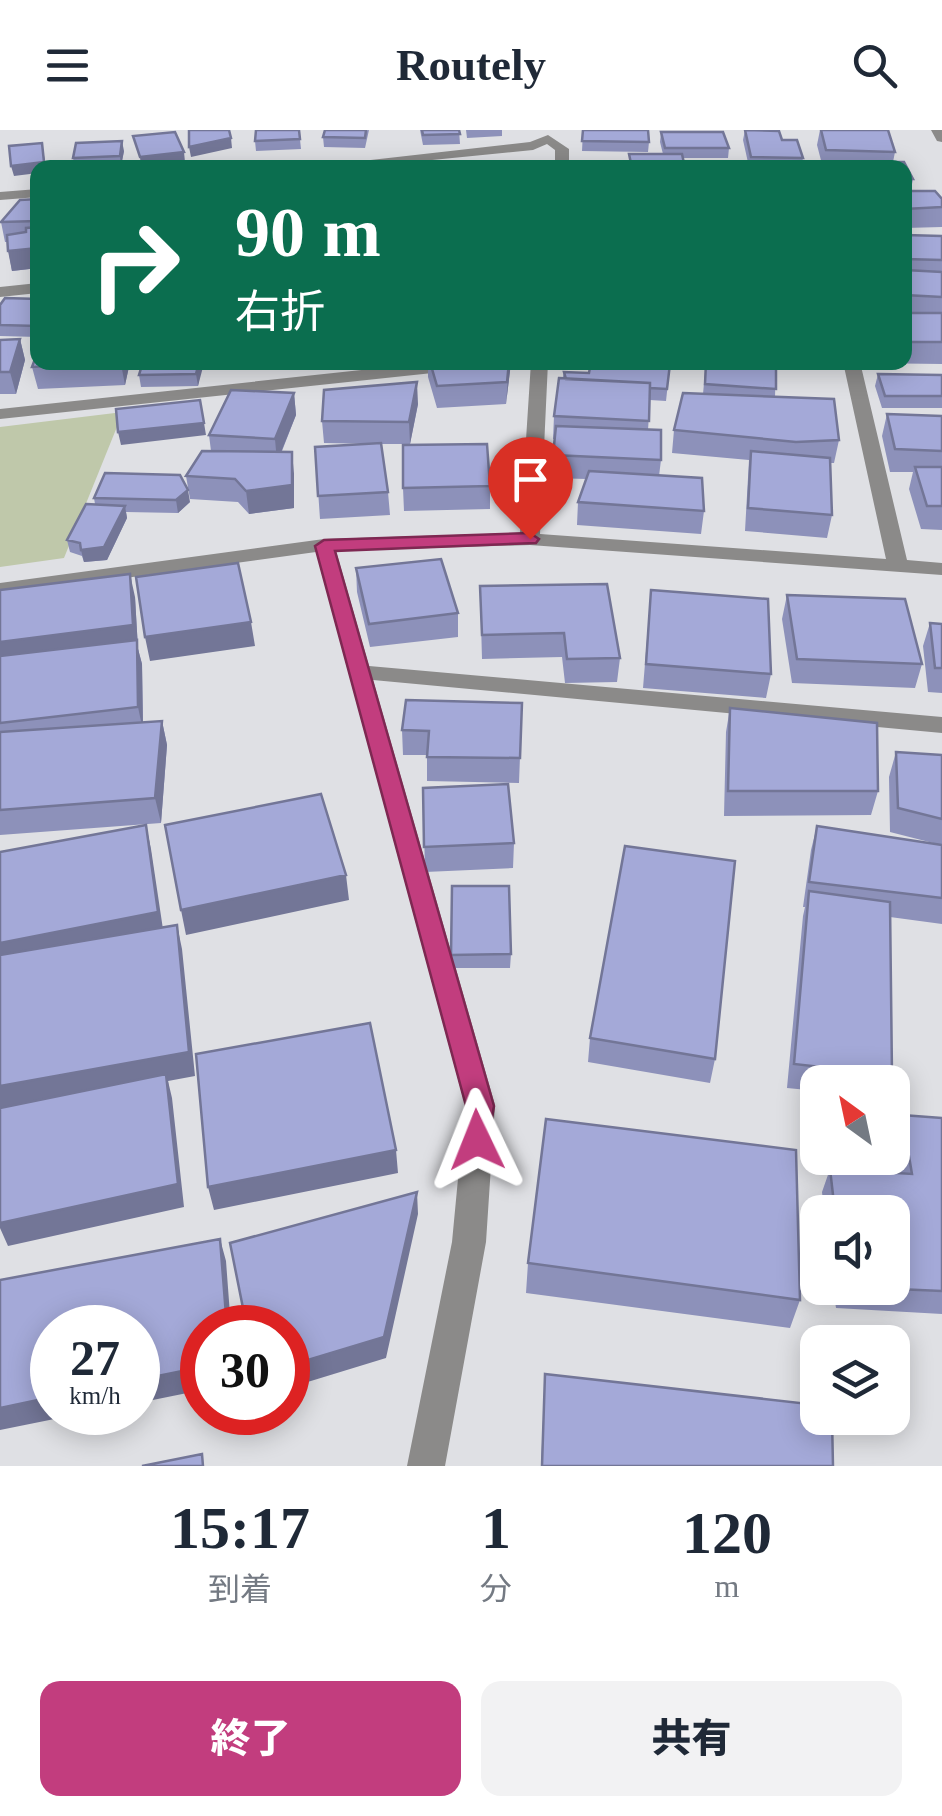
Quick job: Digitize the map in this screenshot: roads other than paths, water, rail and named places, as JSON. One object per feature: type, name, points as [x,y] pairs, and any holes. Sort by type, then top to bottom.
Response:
[{"type":"street","points":[[938,130],[942,138]]},
{"type":"street","points":[[389,160],[533,146],[548,134],[562,149],[562,160]]},
{"type":"street","points":[[0,196],[30,194]]},
{"type":"street","points":[[0,292],[30,289]]},
{"type":"street","points":[[0,414],[414,370]]},
{"type":"street","points":[[530,539],[540,370]]},
{"type":"street","points":[[853,370],[898,566]]},
{"type":"street","points":[[0,589],[324,546],[530,539],[942,569]]},
{"type":"street","points":[[324,546],[480,1106],[469,1242],[426,1466]]},
{"type":"street","points":[[359,672],[942,725]]}]
